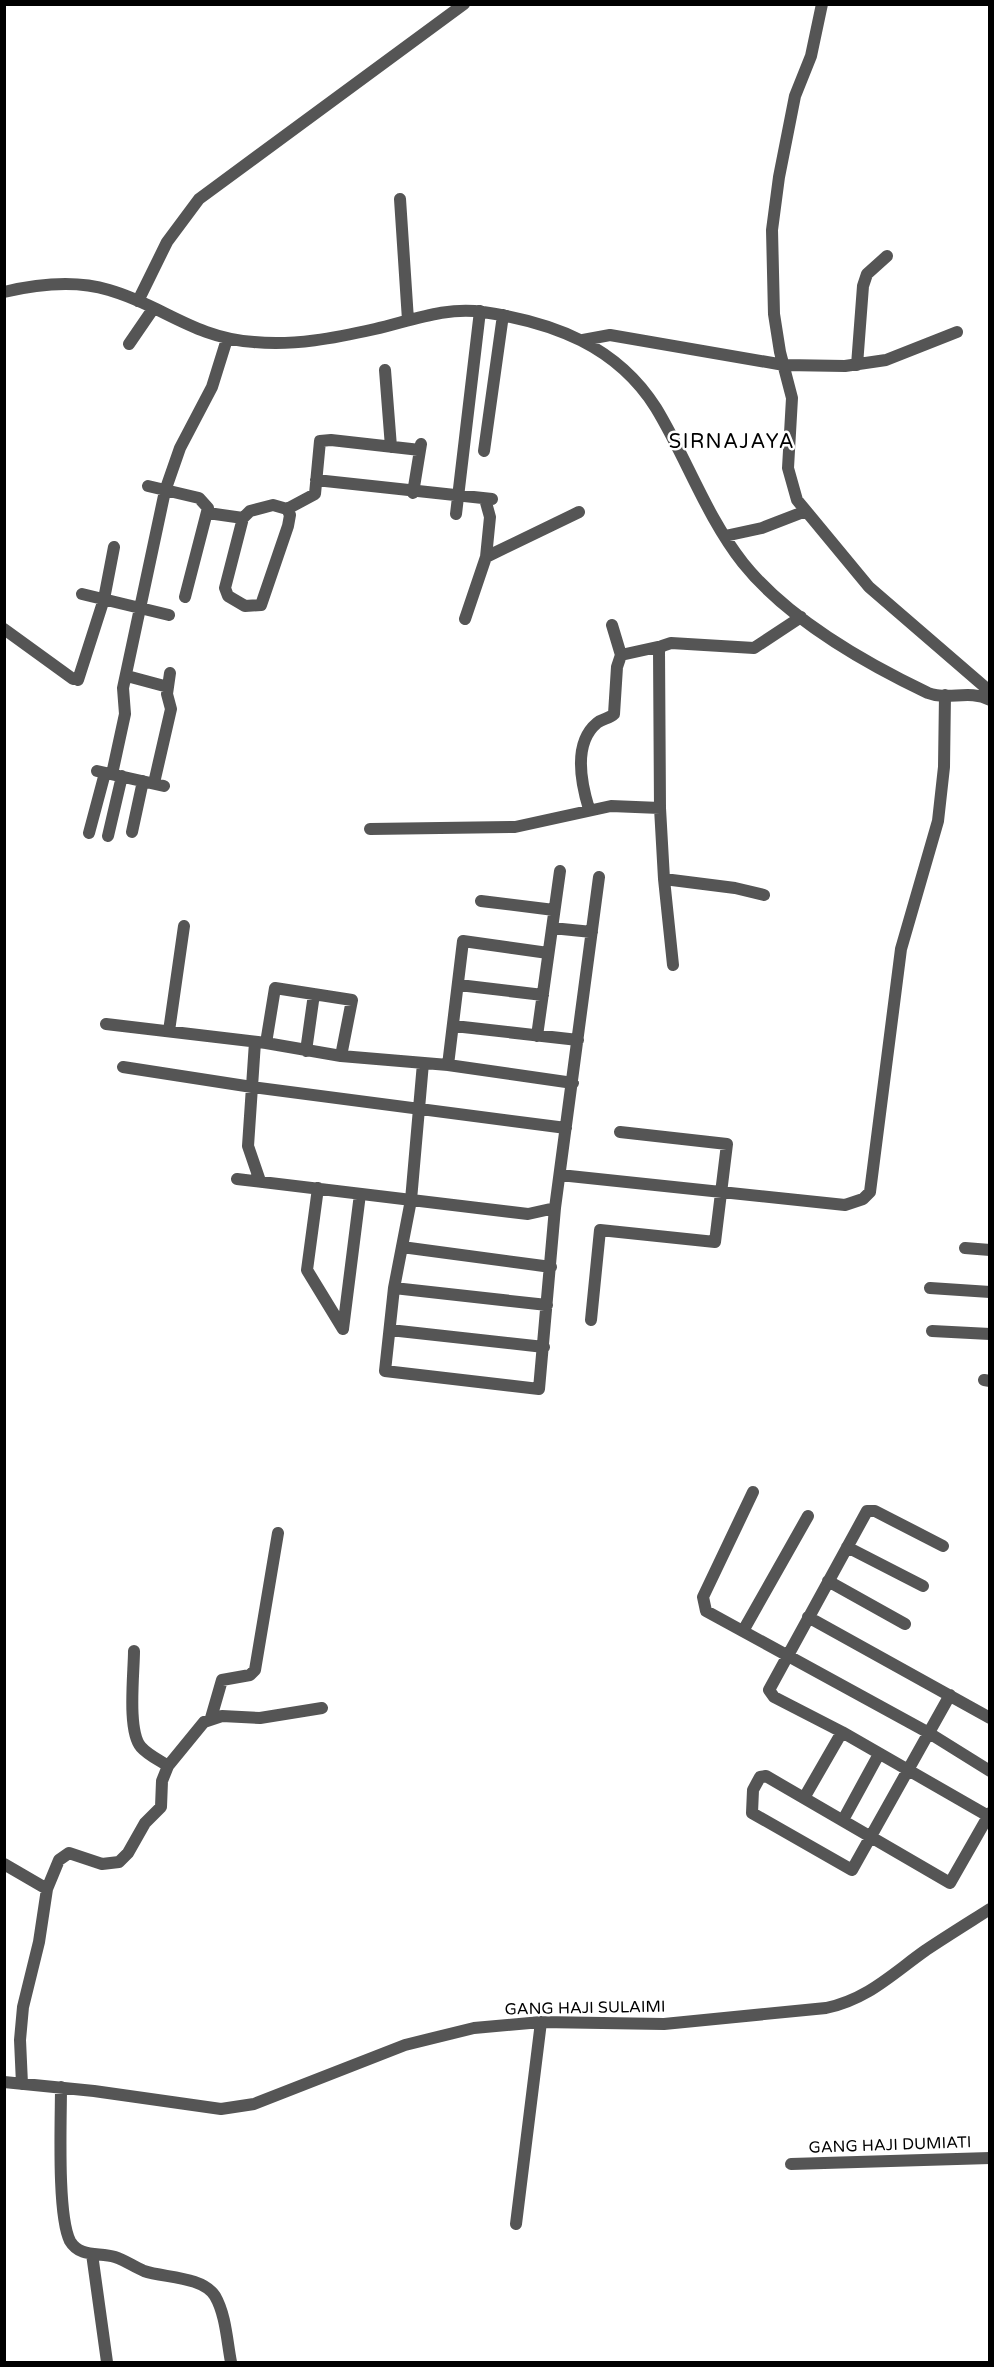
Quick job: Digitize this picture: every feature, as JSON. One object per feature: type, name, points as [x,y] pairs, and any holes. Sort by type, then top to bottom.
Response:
[{"type":"street","points":[[138,301],[167,242],[199,199],[464,4]]},
{"type":"street","points":[[822,4],[811,56],[795,96],[772,230],[774,314],[792,398],[788,468],[794,494],[869,587],[988,692]]},
{"type":"street","points":[[400,199],[408,320]]},
{"type":"street","points":[[857,365],[863,286],[867,274],[887,256]]},
{"type":"street","points":[[4,292],[34,286],[76,285],[102,288],[227,339],[270,343],[311,341],[445,312],[480,311],[540,323],[583,340],[612,358],[648,396],[725,536],[752,574],[801,617],[907,683],[933,695],[988,692]]},
{"type":"street","points":[[129,344],[153,309]]},
{"type":"street","points":[[456,514],[466,449],[480,311]]},
{"type":"street","points":[[466,449],[488,451],[503,315]]},
{"type":"street","points":[[583,340],[610,335],[784,365],[857,365],[886,360],[957,332]]},
{"type":"street","points":[[89,833],[125,714],[123,687],[165,491],[180,448],[212,387],[227,339]]},
{"type":"street","points":[[384,370],[391,447]]},
{"type":"street","points":[[287,509],[312,497],[320,441],[421,447],[413,492]]},
{"type":"street","points":[[316,480],[488,499],[490,517],[486,556],[465,619]]},
{"type":"street","points":[[148,486],[205,501],[208,513],[185,597]]},
{"type":"street","points":[[282,506],[290,515],[261,605],[253,607],[228,596],[225,588],[243,518],[259,507],[282,506]]},
{"type":"street","points":[[725,536],[762,528],[806,511]]},
{"type":"street","points":[[486,556],[579,512]]},
{"type":"street","points":[[208,513],[243,518]]},
{"type":"street","points":[[4,629],[76,679],[104,599],[114,548]]},
{"type":"street","points":[[82,594],[170,615]]},
{"type":"street","points":[[621,655],[670,643],[754,648],[801,617]]},
{"type":"street","points":[[589,809],[582,781],[582,749],[598,722],[614,714],[617,667],[621,655],[612,625]]},
{"type":"street","points":[[662,645],[658,654],[660,808],[664,879],[673,965]]},
{"type":"street","points":[[132,832],[153,783],[171,709],[167,694],[170,673]]},
{"type":"street","points":[[127,676],[168,687]]},
{"type":"street","points":[[560,1175],[845,1205],[862,1199],[870,1192],[901,950],[938,821],[944,767],[945,695]]},
{"type":"street","points":[[109,773],[153,783]]},
{"type":"street","points":[[108,836],[109,773]]},
{"type":"street","points":[[370,829],[515,827],[589,809],[627,805],[660,808]]},
{"type":"street","points":[[537,1036],[560,871]]},
{"type":"street","points":[[423,1063],[411,1200],[393,1288],[385,1371],[539,1389],[555,1208],[599,877]]},
{"type":"street","points":[[664,879],[726,887],[764,895]]},
{"type":"street","points":[[481,901],[554,910]]},
{"type":"street","points":[[169,1031],[184,926]]},
{"type":"street","points":[[552,928],[592,932]]},
{"type":"street","points":[[448,1065],[463,941],[548,953]]},
{"type":"street","points":[[459,985],[543,995]]},
{"type":"street","points":[[260,1181],[248,1146],[252,1087],[275,988],[352,1000],[341,1056]]},
{"type":"street","points":[[306,1051],[314,994]]},
{"type":"street","points":[[106,1024],[261,1042],[341,1056],[448,1065],[573,1083]]},
{"type":"street","points":[[454,1026],[578,1041]]},
{"type":"street","points":[[123,1067],[252,1087],[566,1128]]},
{"type":"street","points":[[591,1320],[600,1230],[715,1242],[727,1144],[620,1132]]},
{"type":"street","points":[[237,1179],[528,1214],[555,1208]]},
{"type":"street","points":[[318,1188],[307,1270],[343,1329],[360,1194]]},
{"type":"street","points":[[402,1247],[551,1267]]},
{"type":"street","points":[[965,1248],[990,1250]]},
{"type":"street","points":[[393,1288],[547,1305]]},
{"type":"street","points":[[930,1288],[990,1292]]},
{"type":"street","points":[[390,1330],[544,1347]]},
{"type":"street","points":[[932,1331],[990,1334]]},
{"type":"street","points":[[753,1492],[703,1597],[704,1606],[711,1615],[929,1732],[990,1770]]},
{"type":"street","points":[[943,1546],[871,1509],[867,1511],[788,1656],[769,1686],[771,1694],[842,1732],[907,1771],[989,1815],[950,1883],[870,1835],[766,1776],[761,1776],[753,1790],[752,1813],[851,1870],[870,1835],[907,1771],[950,1695]]},
{"type":"street","points":[[743,1631],[808,1516]]},
{"type":"street","points":[[211,1718],[222,1680],[250,1675],[255,1670],[278,1533]]},
{"type":"street","points":[[847,1547],[923,1586]]},
{"type":"street","points":[[828,1581],[905,1624]]},
{"type":"street","points":[[808,1617],[990,1718]]},
{"type":"street","points":[[134,1650],[136,1740],[145,1751],[168,1766]]},
{"type":"street","points":[[22,2084],[21,2018],[42,1925],[47,1889],[59,1860],[65,1854],[74,1853],[107,1865],[123,1858],[145,1823],[161,1807],[162,1781],[168,1766],[198,1727],[211,1718],[229,1715],[260,1718],[322,1707]]},
{"type":"street","points":[[804,1798],[842,1732]]},
{"type":"street","points":[[843,1820],[879,1754]]},
{"type":"street","points":[[4,1864],[47,1889]]},
{"type":"street","name":"GANG HAJI SULAIMI","points":[[4,2082],[61,2087],[208,2108],[241,2107],[405,2045],[474,2028],[541,2022],[675,2023],[846,2004],[871,1992],[924,1952],[990,1909]]},
{"type":"street","points":[[516,2224],[522,2156],[541,2022]]},
{"type":"street","points":[[61,2087],[66,2228],[73,2245],[81,2252],[113,2256],[144,2271],[193,2283],[209,2290],[215,2296],[222,2313],[231,2362]]},
{"type":"street","name":"GANG HAJI DUMIATI","points":[[791,2164],[990,2158]]},
{"type":"street","points":[[93,2254],[107,2362]]},
{"type":"district","name":"SIRNAJAYA","points":[[732,442]]}]
